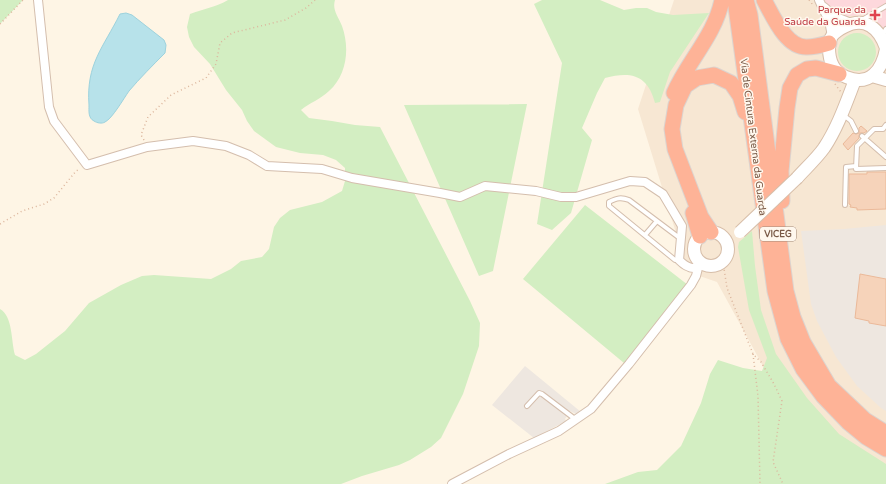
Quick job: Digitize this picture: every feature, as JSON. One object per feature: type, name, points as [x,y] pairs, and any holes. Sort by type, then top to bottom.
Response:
[{"type":"highway","points":[[706,234],[696,220],[669,150],[666,130],[670,102],[679,81],[716,22],[722,0]]},
{"type":"highway","name":"Via de Cintura Externa da Guarda","points":[[735,0],[775,291],[788,339],[803,369],[823,396],[849,423],[866,437],[886,449]]},
{"type":"highway","name":"Via de Cintura Externa da Guarda","points":[[746,0],[750,15],[786,291],[793,317],[803,342],[829,386],[865,420],[886,433]]},
{"type":"highway","points":[[764,0],[782,32],[796,44],[806,48],[830,40]]},
{"type":"highway","points":[[786,291],[781,171],[786,108],[790,88],[797,76],[807,69],[816,68],[838,74]]},
{"type":"highway","points":[[706,234],[675,150],[672,129],[676,105],[685,86],[697,78],[714,75],[730,83],[740,96],[755,142]]},
{"type":"street","points":[[38,0],[49,107],[54,121],[87,165],[147,147],[193,141],[226,146],[267,166],[322,169],[352,178],[440,193],[460,198],[485,186],[536,191],[561,197],[576,197],[630,181],[645,182],[663,194],[682,226],[679,260],[685,266],[692,269],[700,266],[713,266],[723,262],[728,252],[727,242],[720,235],[706,234],[694,246],[694,251],[700,266],[691,285],[629,364],[591,409],[559,431],[509,454],[452,484]]},
{"type":"street","points":[[818,4],[836,17],[868,25],[876,30],[885,40],[884,60],[880,69],[872,76],[855,80],[838,74],[832,66],[829,56],[829,21],[818,4]]},
{"type":"street","points":[[830,40],[840,29],[855,22]]},
{"type":"street","points":[[872,76],[886,80]]},
{"type":"street","points":[[727,242],[740,232],[797,178],[824,148],[842,114],[855,80]]},
{"type":"lane","points":[[855,22],[886,6]]},
{"type":"lane","points":[[842,114],[851,121],[856,131]]},
{"type":"lane","points":[[886,125],[883,129],[874,129],[863,137],[857,146],[856,169],[886,168]]},
{"type":"lane","points":[[863,137],[886,157]]},
{"type":"lane","points":[[845,205],[846,167],[856,166]]},
{"type":"lane","points":[[679,260],[675,260],[609,206],[609,202],[617,198],[629,200],[681,239]]},
{"type":"lane","points":[[645,235],[657,221]]},
{"type":"lane","points":[[527,406],[539,393],[576,419]]},
{"type":"path","points":[[0,24],[23,0]]},
{"type":"path","points":[[147,147],[141,135],[148,117],[171,95],[206,78],[216,64],[220,43],[232,33],[285,20],[306,8],[315,0]]},
{"type":"path","points":[[809,0],[818,4]]},
{"type":"path","points":[[0,224],[22,211],[44,204],[54,198],[76,171],[87,165]]},
{"type":"path","points":[[723,262],[728,288],[753,354],[758,396],[760,484]]},
{"type":"path","points":[[753,354],[761,362],[771,378],[782,401],[773,462],[783,484]]},
{"type":"shaded area","points":[[674,0],[886,0],[886,484],[782,401],[717,282],[688,272],[638,109]]},
{"type":"shaded area","name":"Parque da Saúde da Guarda","points":[[824,0],[886,0],[886,31],[870,22],[864,15],[847,16],[839,13],[830,8]]},
{"type":"shaded area","points":[[886,225],[886,411],[857,386],[836,357],[817,321],[811,304],[801,231]]},
{"type":"shaded area","points":[[525,366],[581,412],[578,415],[570,411],[565,419],[566,421],[534,438],[492,405]]},
{"type":"green space","points":[[0,0],[23,0],[0,24]]},
{"type":"green space","points":[[228,0],[335,0],[334,7],[342,26],[346,43],[343,69],[335,85],[329,91],[301,110],[309,118],[380,127],[480,323],[479,346],[463,394],[441,438],[431,447],[399,465],[341,484],[0,484],[0,309],[7,317],[11,329],[15,355],[25,360],[36,354],[65,331],[89,303],[121,285],[142,276],[154,275],[211,279],[231,269],[241,261],[262,257],[269,249],[274,227],[280,218],[290,210],[322,202],[342,191],[345,181],[345,168],[336,160],[323,155],[300,153],[276,147],[254,131],[242,110],[226,90],[210,64],[194,47],[189,37],[187,27],[190,14]]},
{"type":"green space","points":[[542,0],[600,0],[624,10],[647,8],[656,12],[673,15],[709,13],[670,72],[660,102],[655,103],[648,86],[637,77],[623,75],[605,78],[582,128],[592,140],[571,213],[552,230],[537,224],[562,63],[534,4]]},
{"type":"green space","points":[[853,33],[861,33],[873,42],[876,52],[873,62],[867,68],[861,71],[853,71],[841,62],[838,56],[838,48],[847,36]]},
{"type":"green space","points":[[527,104],[493,271],[479,276],[404,105]]},
{"type":"green space","points":[[585,205],[688,285],[624,363],[523,279]]},
{"type":"green space","points":[[752,231],[761,310],[776,354],[807,398],[839,434],[886,464],[886,484],[605,484],[638,472],[657,470],[681,446],[701,403],[710,374],[718,360],[743,368],[762,371],[767,358],[749,310],[738,247],[739,242]]},
{"type":"water","points":[[126,13],[132,15],[164,40],[166,45],[165,53],[129,91],[111,117],[104,123],[98,123],[92,120],[89,112],[90,78],[97,57],[120,14]]},
{"type":"building","points":[[861,126],[867,131],[860,133],[859,138],[848,150],[843,144],[853,133],[859,133],[859,128]]},
{"type":"building","points":[[867,172],[886,172],[886,209],[857,210],[857,208],[850,207],[849,174],[867,174]]},
{"type":"building","points":[[860,274],[886,279],[886,326],[869,323],[869,321],[855,318]]},
{"type":"place","name":"Parque da Saúde da Guarda","points":[[875,15]]}]
